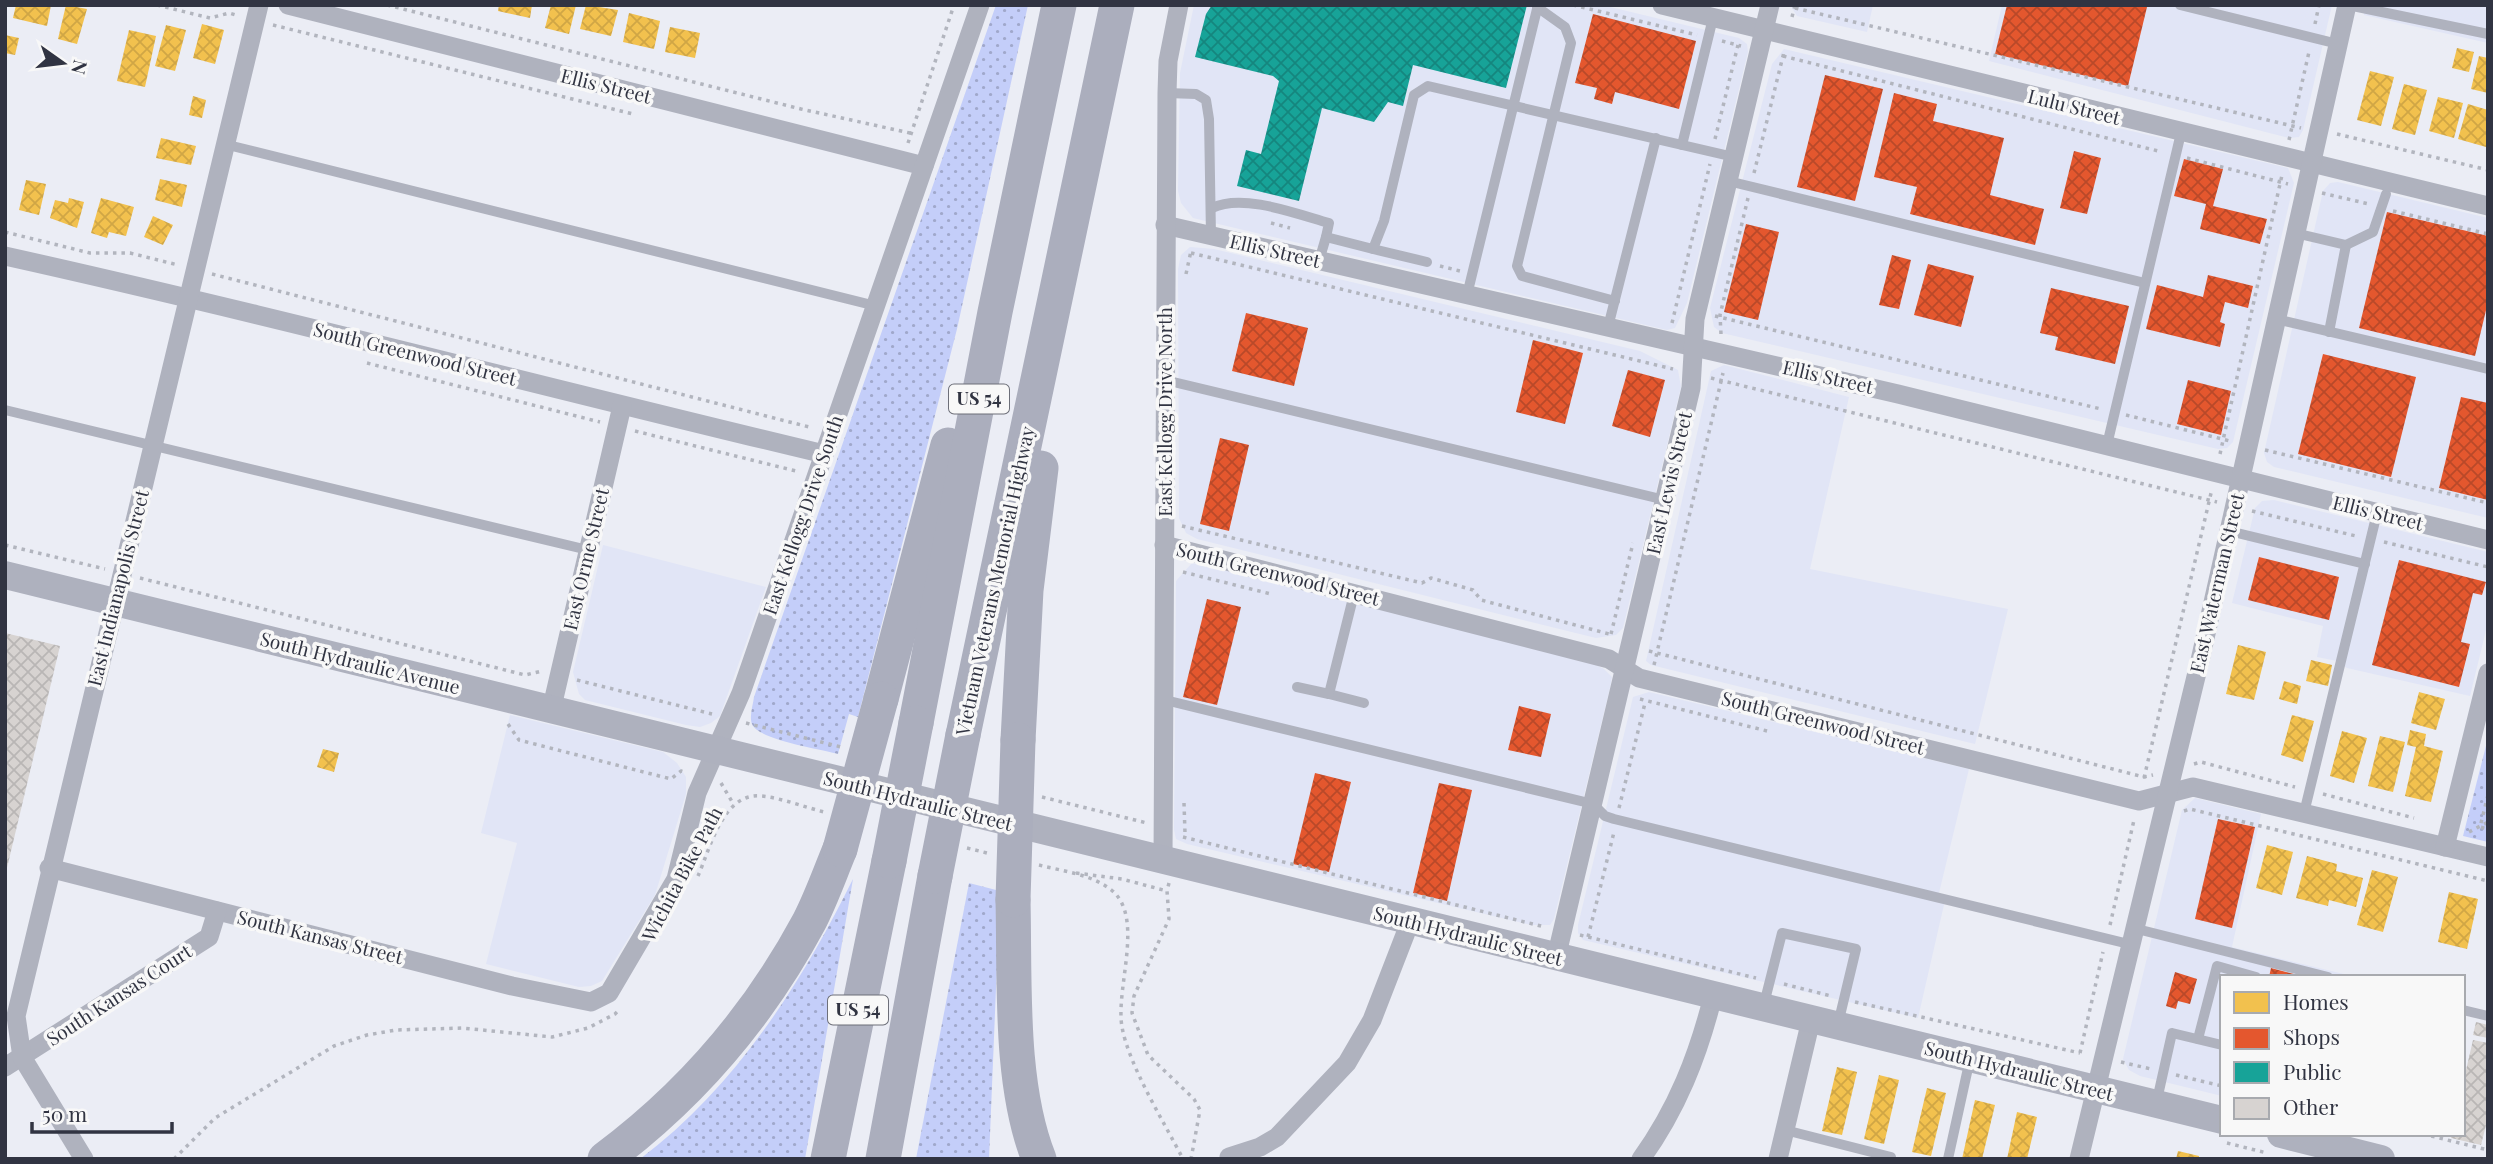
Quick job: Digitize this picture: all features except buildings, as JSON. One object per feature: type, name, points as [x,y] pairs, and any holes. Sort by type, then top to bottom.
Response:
[{"type":"highway","name":"US 54","points":[[828,1159],[1059,5]]},
{"type":"highway","name":"Vietnam Veterans Memorial Highway","points":[[883,1159],[963,735],[1117,5]]},
{"type":"highway","points":[[604,1159],[642,1131],[707,1070],[759,1007],[810,920],[840,849],[1044,75]]},
{"type":"highway","points":[[1039,1159],[1024,1096],[1016,1040],[1013,900],[1018,740],[1032,524],[1092,114]]},
{"type":"street","name":"Ellis Street","points":[[288,5],[924,166]]},
{"type":"street","name":"East Kellogg Drive South","points":[[592,1002],[610,993],[676,879],[703,778],[741,693],[980,5]]},
{"type":"street","name":"East Kellogg Drive North","points":[[1163,861],[1167,93],[1168,61],[1179,5]]},
{"type":"street","name":"Lulu Street","points":[[1662,5],[1711,13],[1764,31],[2488,206]]},
{"type":"street","name":"East Lewis Street","points":[[1556,958],[1665,499],[1692,373],[1695,318],[1770,5]]},
{"type":"street","name":"East Waterman Street","points":[[2079,1159],[2175,769],[2348,5]]},
{"type":"street","name":"East Indianapolis Street","points":[[84,1159],[22,1057],[16,1016],[49,868],[257,13]]},
{"type":"street","name":"Ellis Street","points":[[1165,225],[1693,346],[2488,540]]},
{"type":"street","name":"South Greenwood Street","points":[[5,256],[187,297],[622,407],[824,454]]},
{"type":"street","name":"East Orme Street","points":[[551,711],[622,407]]},
{"type":"street","name":"South Greenwood Street","points":[[1164,545],[1605,658],[1650,681],[2139,801],[2193,787],[2304,813],[2447,837],[2488,857]]},
{"type":"street","name":"South Hydraulic Avenue","points":[[5,575],[715,751]]},
{"type":"street","points":[[2447,837],[2488,673]]},
{"type":"street","name":"South Hydraulic Street","points":[[715,751],[1713,996],[1767,995],[1824,1023],[2220,1120]]},
{"type":"street","name":"South Kansas Street","points":[[49,868],[512,986],[592,1002]]},
{"type":"street","name":"South Kansas Court","points":[[5,1067],[209,937],[217,911]]},
{"type":"street","points":[[1229,1157],[1260,1147],[1277,1137],[1347,1063],[1372,1020],[1410,922]]},
{"type":"street","points":[[1641,1159],[1666,1121],[1690,1073],[1713,996]]},
{"type":"street","points":[[1778,1159],[1785,1130],[1824,1023]]},
{"type":"street","points":[[2289,1136],[2381,1159]]},
{"type":"lane","points":[[2180,5],[2338,44]]},
{"type":"lane","points":[[2348,5],[2488,34]]},
{"type":"lane","points":[[1467,295],[1537,6],[1565,27],[1570,43],[1517,266],[1522,276],[1615,301]]},
{"type":"lane","points":[[1682,145],[1708,38],[1711,13]]},
{"type":"lane","points":[[1373,249],[1384,221],[1414,95],[1428,86],[1734,157]]},
{"type":"lane","points":[[1167,93],[1196,94],[1206,100],[1211,236]]},
{"type":"lane","points":[[2107,446],[2180,133]]},
{"type":"lane","points":[[1608,327],[1656,138]]},
{"type":"lane","points":[[225,145],[876,306]]},
{"type":"lane","points":[[1728,181],[2145,283]]},
{"type":"lane","points":[[2295,233],[2346,245],[2373,232],[2386,194]]},
{"type":"lane","points":[[1212,208],[1237,201],[1329,223],[1319,261]]},
{"type":"lane","points":[[1326,237],[1427,262]]},
{"type":"lane","points":[[2329,332],[2346,245]]},
{"type":"lane","points":[[2276,319],[2488,369]]},
{"type":"lane","points":[[1165,380],[1665,499]]},
{"type":"lane","points":[[5,410],[153,443],[588,550]]},
{"type":"lane","points":[[2304,813],[2377,513]]},
{"type":"lane","points":[[2229,531],[2365,564]]},
{"type":"lane","points":[[1329,694],[1354,594]]},
{"type":"lane","points":[[1297,687],[1364,703]]},
{"type":"lane","points":[[1165,700],[1593,804],[1605,816],[1616,820],[2106,939],[2135,937],[2318,975]]},
{"type":"lane","points":[[1767,995],[1782,933],[1856,949],[1844,999],[1824,1023]]},
{"type":"lane","points":[[2198,1039],[2217,966],[2249,975]]},
{"type":"lane","points":[[2465,1010],[2488,1016]]},
{"type":"lane","points":[[2156,1104],[2172,1033],[2220,1044]]},
{"type":"lane","points":[[1948,1159],[1970,1058]]},
{"type":"lane","points":[[1785,1130],[1891,1157]]},
{"type":"path","points":[[157,5],[210,18],[229,13],[257,13],[642,116]]},
{"type":"path","points":[[387,5],[801,109],[910,133]]},
{"type":"path","points":[[1573,5],[2488,234]]},
{"type":"path","points":[[1783,5],[2292,127],[2488,170]]},
{"type":"path","points":[[2080,1053],[2216,472],[2319,5]]},
{"type":"path","points":[[1588,937],[1723,381],[1720,315],[1794,7]]},
{"type":"path","points":[[5,232],[90,253],[130,253],[813,428]]},
{"type":"path","points":[[1191,253],[2488,568]]},
{"type":"path","points":[[364,362],[796,471]]},
{"type":"path","points":[[1956,373],[2488,503]]},
{"type":"path","points":[[1181,526],[1422,583],[1431,578],[1472,590],[1481,600],[1611,634],[1656,655],[2144,777],[2201,762],[2309,791],[2447,837],[2471,833],[2488,822]]},
{"type":"path","points":[[506,719],[519,740],[671,779],[681,771],[722,783],[734,805]]},
{"type":"path","points":[[2480,827],[2488,795]]},
{"type":"path","name":"Wichita Bike Path","points":[[694,886],[724,818],[738,800],[759,796],[826,812]]},
{"type":"path","points":[[2480,827],[2488,829]]},
{"type":"path","points":[[1184,837],[1588,937],[1767,995],[1844,999],[2220,1086]]},
{"type":"path","points":[[961,846],[989,853]]},
{"type":"path","points":[[1029,863],[1087,877],[1111,890],[1127,910],[1128,938],[1120,1003],[1122,1030],[1143,1082],[1183,1159]]},
{"type":"path","points":[[1056,870],[1122,879],[1167,891]]},
{"type":"path","points":[[174,1159],[215,1118],[334,1046],[397,1030],[462,1028],[552,1037],[588,1028],[615,1014],[623,1004]]},
{"type":"path","points":[[2431,1136],[2488,1150]]},
{"type":"shaded area","points":[[996,5],[1028,5],[957,329],[858,717],[849,714],[838,754],[777,739],[757,730],[752,724],[754,697]]},
{"type":"shaded area","points":[[1194,5],[1602,5],[1739,38],[1747,44],[1748,52],[1687,303],[1675,328],[1667,330],[1193,218],[1181,203],[1178,191],[1180,73]]},
{"type":"shaded area","points":[[1790,5],[1873,5],[1867,32],[1797,16]]},
{"type":"shaded area","points":[[2002,5],[2332,5],[2303,130],[2299,137],[2289,138],[1989,61]]},
{"type":"shaded area","points":[[2364,5],[2488,5],[2488,43],[2364,15]]},
{"type":"shaded area","points":[[1784,49],[2288,168],[2294,183],[2233,442],[2227,448],[2218,449],[1722,333],[1714,327],[1710,308],[1772,64]]},
{"type":"shaded area","points":[[2338,182],[2488,218],[2488,518],[2274,467],[2267,462],[2264,453],[2323,191],[2330,183]]},
{"type":"shaded area","points":[[1190,247],[1214,249],[1640,351],[1678,370],[1681,387],[1623,628],[1616,635],[1596,638],[1197,539],[1186,533],[1179,518],[1178,269],[1181,255]]},
{"type":"shaded area","points":[[1724,365],[1849,397],[1810,569],[2008,609],[1975,744],[1651,665],[1646,661],[1711,371]]},
{"type":"shaded area","points":[[2274,500],[2488,552],[2488,622],[2470,696],[2347,668],[2337,661],[2317,657],[2323,626],[2232,603],[2255,508],[2262,501]]},
{"type":"shaded area","points":[[603,545],[766,587],[720,716],[711,723],[700,727],[686,725],[585,700],[579,694],[573,672]]},
{"type":"shaded area","points":[[1201,563],[1585,659],[1604,669],[1612,677],[1554,919],[1550,925],[1531,925],[1187,844],[1176,839],[1176,581],[1191,564]]},
{"type":"shaded area","points":[[1649,692],[1969,769],[1939,893],[1946,896],[1918,1018],[1583,940],[1578,933],[1578,925],[1633,697]]},
{"type":"shaded area","points":[[510,715],[663,752],[677,763],[686,777],[686,794],[655,895],[602,981],[591,986],[579,987],[486,964],[517,843],[481,833]]},
{"type":"shaded area","points":[[2488,738],[2488,842],[2463,836]]},
{"type":"shaded area","points":[[2195,798],[2261,814],[2232,947],[2348,975],[2220,975],[2220,1096],[2140,1076],[2129,1070],[2123,1059],[2182,810]]},
{"type":"shaded area","points":[[853,879],[805,1159],[640,1159],[706,1100],[763,1032],[811,957]]},
{"type":"shaded area","points":[[969,883],[1000,891],[989,1159],[916,1159]]}]
